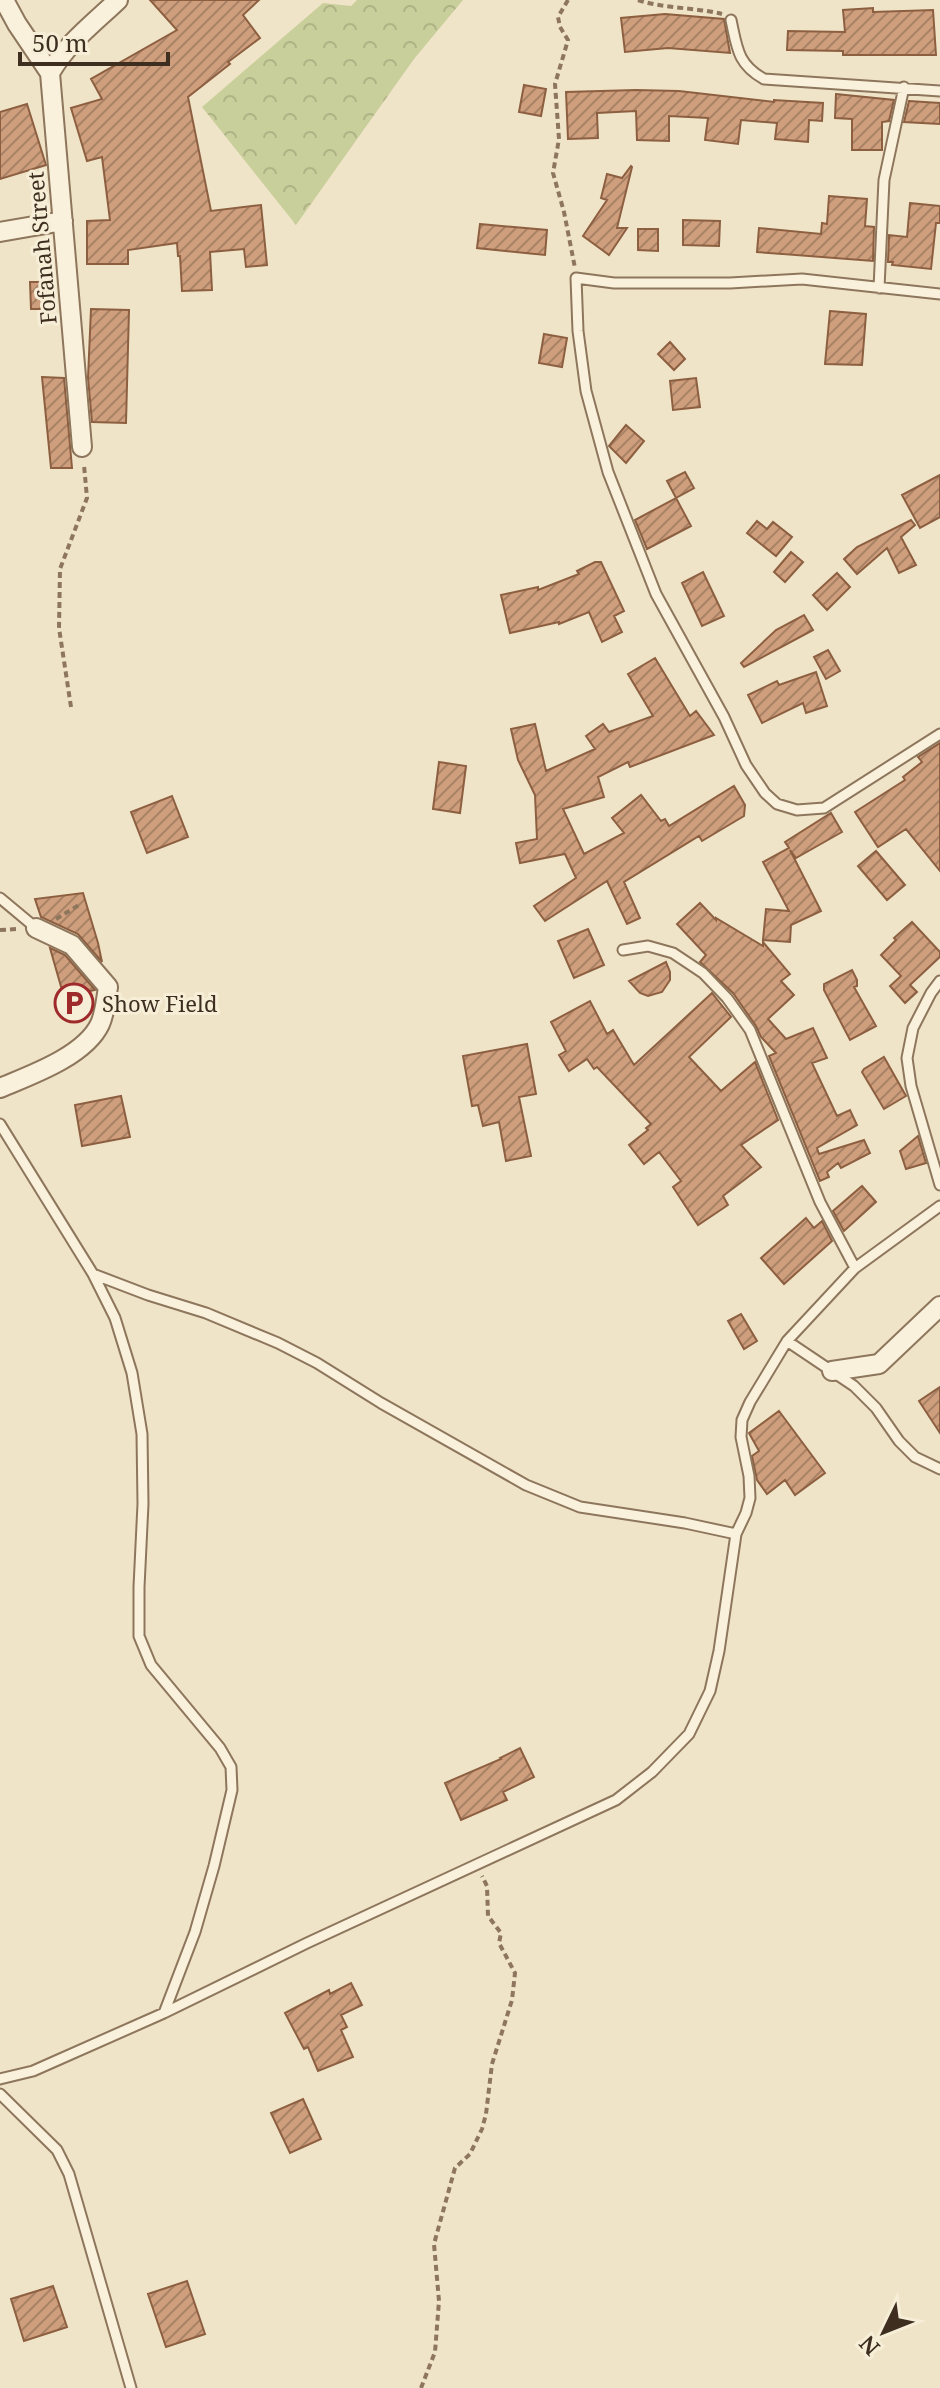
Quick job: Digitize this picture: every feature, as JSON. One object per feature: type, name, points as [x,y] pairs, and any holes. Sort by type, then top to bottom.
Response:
[{"type":"street","name":"Fofanah Street","points":[[4,0],[8,26],[35,49],[50,73],[82,447]]},
{"type":"street","points":[[50,73],[66,50],[118,0]]},
{"type":"street","points":[[0,232],[63,221]]},
{"type":"street","points":[[0,1088],[78,1050],[99,1025],[106,998],[108,987],[72,945],[36,928]]},
{"type":"street","points":[[832,1371],[879,1364],[940,1306]]},
{"type":"lane","points":[[731,20],[740,59],[750,71],[764,79],[940,91]]},
{"type":"lane","points":[[879,288],[884,180],[904,87]]},
{"type":"lane","points":[[940,294],[802,279],[730,283],[614,283],[576,278],[578,331],[586,391],[608,472],[656,594],[724,717],[746,765],[765,793],[777,804],[797,810],[824,808],[940,734]]},
{"type":"lane","points":[[0,898],[36,928]]},
{"type":"lane","points":[[623,950],[648,946],[673,953],[703,973],[743,1019],[820,1202],[855,1268]]},
{"type":"lane","points":[[940,981],[913,1028],[907,1058],[911,1086],[940,1185]]},
{"type":"lane","points":[[0,1124],[93,1274],[115,1318],[132,1373],[142,1434],[139,1636],[151,1665],[220,1748],[231,1767],[232,1790],[214,1866],[195,1932],[164,2013]]},
{"type":"lane","points":[[0,2079],[33,2071],[164,2013],[616,1800],[652,1772],[689,1734],[710,1691],[736,1534],[750,1498],[741,1437],[742,1420],[750,1402],[787,1341],[855,1268],[940,1206]]},
{"type":"lane","points":[[93,1274],[206,1313],[278,1343],[526,1485],[580,1507],[736,1534]]},
{"type":"lane","points":[[787,1341],[854,1386],[915,1457],[940,1469]]},
{"type":"lane","points":[[0,2094],[57,2150],[69,2174],[131,2388]]},
{"type":"path","points":[[568,0],[558,17],[568,40],[555,84],[559,139],[553,173],[564,212],[576,278]]},
{"type":"path","points":[[638,0],[721,14],[731,20]]},
{"type":"path","points":[[71,707],[59,628],[60,569],[87,498],[82,447]]},
{"type":"path","points":[[421,2388],[435,2352],[439,2301],[434,2244],[455,2168],[470,2154],[486,2114],[492,2064],[512,2000],[515,1973],[499,1943],[501,1933],[488,1916],[487,1886],[479,1870]]},
{"type":"green space","points":[[357,0],[463,0],[414,59],[296,225],[202,107],[323,3],[351,6]]},
{"type":"building","points":[[150,0],[259,0],[243,15],[260,38],[188,97],[211,211],[261,205],[267,265],[246,267],[244,249],[210,252],[212,290],[182,291],[177,243],[128,250],[128,264],[87,264],[87,221],[110,220],[102,157],[87,161],[71,108],[102,99],[91,79],[177,30]]},
{"type":"building","points":[[873,8],[873,12],[933,10],[936,55],[843,55],[843,51],[787,50],[788,31],[845,32],[843,10]]},
{"type":"building","points":[[665,14],[724,19],[730,53],[668,48],[625,52],[621,18]]},
{"type":"building","points":[[524,85],[546,89],[541,116],[519,112]]},
{"type":"building","points":[[679,91],[774,102],[823,103],[822,121],[809,120],[808,142],[775,139],[777,123],[741,120],[738,144],[705,140],[708,118],[669,116],[669,141],[637,140],[636,111],[597,113],[598,138],[568,139],[566,92]]},
{"type":"building","points":[[836,94],[894,100],[889,121],[882,122],[882,150],[852,150],[852,119],[835,118]]},
{"type":"building","points":[[909,101],[940,103],[940,124],[904,122]]},
{"type":"building","points":[[27,104],[46,165],[0,179],[0,112]]},
{"type":"building","points":[[631,166],[617,228],[627,228],[609,255],[583,236],[607,200],[601,198],[607,174],[622,178]]},
{"type":"building","points":[[829,196],[867,199],[865,226],[874,227],[873,261],[757,252],[759,228],[821,234],[822,223],[827,224]]},
{"type":"building","points":[[910,203],[940,206],[940,223],[936,223],[931,269],[888,262],[889,235],[907,237]]},
{"type":"building","points":[[683,220],[720,221],[719,246],[683,245]]},
{"type":"building","points":[[480,224],[547,230],[545,255],[477,248]]},
{"type":"building","points":[[638,229],[658,229],[658,251],[638,250]]},
{"type":"building","points":[[30,282],[53,282],[54,309],[31,309]]},
{"type":"building","points":[[91,309],[129,310],[126,423],[92,422],[88,378]]},
{"type":"building","points":[[830,311],[866,314],[862,365],[825,364]]},
{"type":"building","points":[[544,334],[567,338],[562,367],[539,363]]},
{"type":"building","points":[[670,342],[685,359],[674,370],[658,354]]},
{"type":"building","points":[[42,377],[64,378],[72,468],[51,468]]},
{"type":"building","points":[[696,378],[700,407],[673,410],[670,381]]},
{"type":"building","points":[[626,425],[644,441],[626,463],[609,446]]},
{"type":"building","points":[[685,472],[694,488],[676,498],[667,481]]},
{"type":"building","points":[[940,475],[940,517],[920,528],[902,495]]},
{"type":"building","points":[[676,498],[691,526],[647,549],[635,520]]},
{"type":"building","points":[[911,520],[915,525],[901,537],[916,565],[899,573],[887,548],[857,574],[844,559],[857,547]]},
{"type":"building","points":[[757,521],[767,529],[773,522],[792,537],[776,556],[747,533]]},
{"type":"building","points":[[791,552],[803,562],[785,582],[774,572]]},
{"type":"building","points":[[601,562],[624,611],[614,616],[622,632],[602,642],[589,612],[559,624],[510,633],[501,595],[538,587],[538,590],[579,574],[577,571]]},
{"type":"building","points":[[703,572],[724,616],[702,626],[682,583]]},
{"type":"building","points":[[837,573],[850,587],[827,610],[813,595]]},
{"type":"building","points":[[804,615],[813,630],[744,667],[741,663],[776,630]]},
{"type":"building","points":[[828,650],[840,671],[826,679],[814,657]]},
{"type":"building","points":[[655,658],[690,716],[696,711],[714,735],[630,767],[628,762],[598,777],[604,797],[563,809],[584,854],[624,833],[612,818],[641,795],[661,821],[665,819],[669,826],[734,786],[745,805],[744,816],[702,841],[699,836],[624,882],[640,918],[627,924],[607,881],[545,921],[534,906],[576,878],[565,854],[520,863],[516,843],[537,839],[535,795],[518,760],[511,729],[535,724],[546,771],[595,749],[586,736],[603,724],[609,732],[653,716],[628,674]]},
{"type":"building","points":[[816,672],[827,706],[806,713],[803,703],[762,723],[748,695],[777,681],[779,685]]},
{"type":"building","points":[[940,743],[940,871],[906,829],[878,847],[855,812],[905,780],[903,777],[922,762],[918,757]]},
{"type":"building","points":[[439,762],[466,766],[460,813],[433,809]]},
{"type":"building","points":[[172,796],[188,837],[147,853],[131,812]]},
{"type":"building","points":[[831,813],[842,832],[796,858],[790,850],[821,911],[791,925],[790,942],[763,940],[766,909],[789,911],[763,862],[789,848],[785,842]]},
{"type":"building","points":[[876,851],[905,885],[887,900],[858,866]]},
{"type":"building","points":[[83,893],[102,962],[78,934],[41,917],[35,899]]},
{"type":"building","points":[[700,903],[716,920],[763,946],[763,942],[790,974],[781,981],[794,995],[768,1019],[786,1039],[813,1028],[827,1058],[812,1063],[837,1116],[850,1110],[857,1125],[817,1148],[819,1154],[864,1140],[870,1153],[841,1168],[838,1163],[827,1172],[829,1177],[820,1181],[769,1056],[776,1053],[761,1037],[733,993],[700,962],[706,955],[677,924]]},
{"type":"building","points":[[912,922],[940,952],[940,957],[910,985],[917,992],[905,1003],[890,986],[901,976],[881,955]]},
{"type":"building","points":[[588,929],[604,965],[574,978],[558,941]]},
{"type":"building","points":[[50,948],[65,955],[95,990],[64,997]]},
{"type":"building","points":[[666,962],[670,980],[662,992],[648,996],[640,993],[629,981]]},
{"type":"building","points":[[852,970],[857,980],[854,987],[876,1026],[850,1040],[824,990],[824,984]]},
{"type":"building","points":[[712,993],[731,1017],[689,1057],[721,1091],[755,1062],[778,1120],[741,1145],[761,1167],[723,1196],[728,1205],[698,1225],[673,1187],[681,1181],[659,1152],[644,1164],[629,1145],[651,1124],[587,1059],[569,1071],[559,1055],[566,1051],[551,1022],[590,1001],[607,1034],[613,1030],[634,1065]]},
{"type":"building","points":[[527,1044],[536,1094],[519,1097],[531,1156],[506,1161],[499,1122],[483,1126],[478,1105],[472,1106],[463,1056]]},
{"type":"building","points":[[884,1057],[906,1096],[884,1109],[862,1072]]},
{"type":"building","points":[[121,1096],[130,1137],[82,1146],[75,1105]]},
{"type":"building","points":[[918,1136],[926,1163],[906,1169],[900,1151]]},
{"type":"building","points":[[862,1186],[876,1202],[844,1231],[833,1211]]},
{"type":"building","points":[[806,1218],[814,1228],[822,1221],[832,1241],[784,1284],[761,1258]]},
{"type":"building","points":[[741,1314],[757,1341],[744,1349],[728,1321]]},
{"type":"building","points":[[940,1387],[940,1433],[919,1401]]},
{"type":"building","points":[[779,1411],[825,1473],[795,1495],[785,1480],[767,1494],[757,1480],[752,1456],[759,1451],[749,1433]]},
{"type":"building","points":[[520,1748],[534,1777],[503,1792],[507,1800],[461,1820],[445,1783]]},
{"type":"building","points":[[351,1983],[362,2005],[341,2015],[347,2027],[341,2030],[353,2057],[318,2071],[308,2047],[304,2049],[285,2013],[329,1990],[330,1994]]},
{"type":"building","points":[[303,2099],[321,2139],[290,2153],[271,2113]]},
{"type":"building","points":[[187,2281],[205,2334],[166,2347],[148,2294]]},
{"type":"building","points":[[53,2286],[67,2327],[24,2341],[11,2299]]},
{"type":"place","name":"Show Field","points":[[74,1003]]}]
